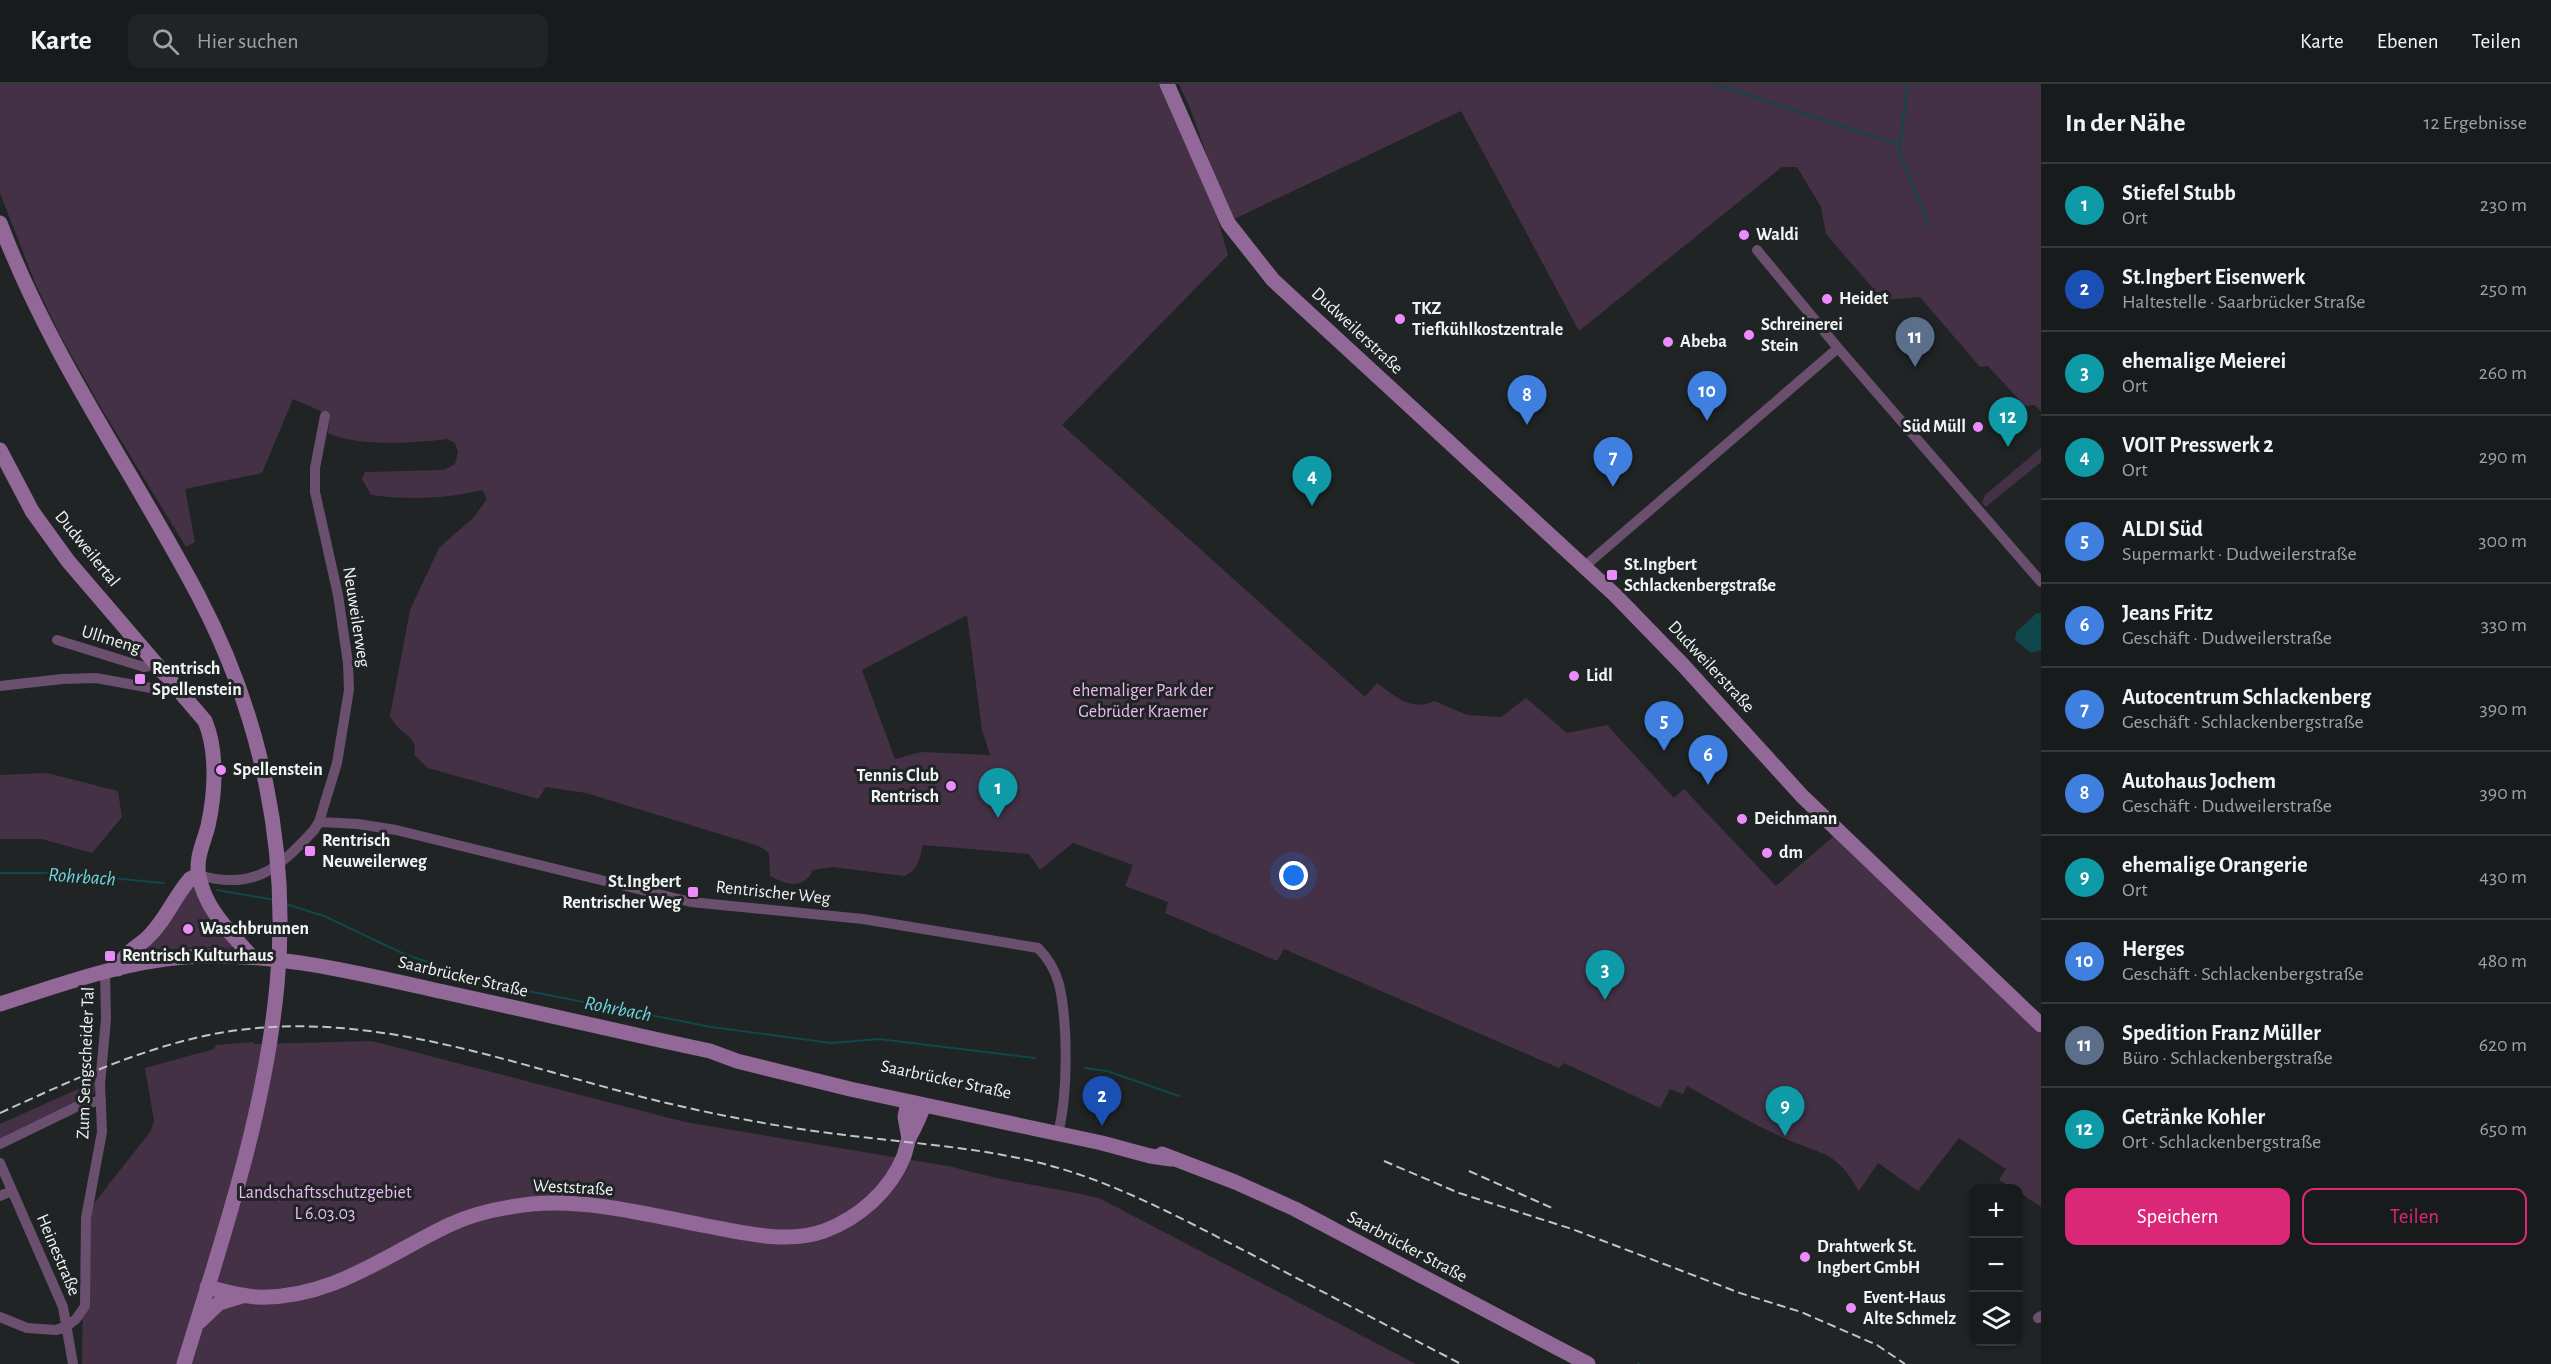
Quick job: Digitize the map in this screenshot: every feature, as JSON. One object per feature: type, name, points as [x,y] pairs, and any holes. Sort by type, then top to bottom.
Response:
[{"type":"main road","name":"Dudweilerstraße","points":[[1167,84],[1218,205],[1241,243],[1289,295],[1585,567],[1659,639],[1802,796],[2041,1025]]},
{"type":"main road","points":[[0,223],[20,272],[69,372],[173,549],[219,638],[238,682],[262,760],[271,806],[277,858],[280,920],[277,983],[267,1054],[253,1122],[222,1239],[184,1364]]},
{"type":"main road","name":"Dudweilertal","points":[[0,450],[22,493],[49,535],[205,721],[212,742],[211,809],[200,854],[198,875]]},
{"type":"main road","points":[[111,970],[125,954],[146,939],[158,926],[190,879],[198,875],[210,905],[222,925],[251,956]]},
{"type":"main road","name":"Saarbrücker Straße","points":[[0,1004],[111,970],[185,957],[251,956],[314,964],[710,1051],[737,1060],[916,1100],[1152,1149],[1171,1159],[1234,1182],[1295,1209],[1588,1364]]},
{"type":"main road","name":"Weststraße","points":[[207,1287],[245,1296],[299,1293],[342,1282],[450,1224],[480,1214],[534,1204],[605,1207],[761,1235],[793,1236],[820,1232],[855,1215],[878,1195],[897,1170],[909,1139],[916,1129],[916,1100]]},
{"type":"main road","points":[[195,1328],[209,1311],[219,1304],[245,1296]]},
{"type":"street","points":[[1757,250],[1838,348],[2041,582]]},
{"type":"street","points":[[1585,567],[1838,348]]},
{"type":"street","name":"Neuweilerweg","points":[[198,875],[231,881],[254,878],[288,855],[319,822],[337,763],[349,677],[338,595],[315,492],[315,468],[325,417]]},
{"type":"street","name":"Ullmeng","points":[[57,640],[144,667],[156,665]]},
{"type":"street","points":[[0,686],[62,679],[96,678],[162,690],[172,684]]},
{"type":"street","name":"Rentrischer Weg","points":[[319,822],[358,824],[396,830],[691,902],[863,919],[1038,948],[1053,968],[1061,998],[1065,1080],[1059,1129]]},
{"type":"street","name":"Zum Sengscheider Tal","points":[[67,1326],[85,1306],[86,1218],[89,1190],[101,1141],[100,1065],[111,970]]},
{"type":"street","points":[[0,1144],[76,1107],[101,1100]]},
{"type":"street","name":"Heinestraße","points":[[0,1163],[63,1308],[73,1364]]},
{"type":"street","points":[[0,1196],[12,1191]]},
{"type":"street","points":[[0,1317],[36,1330],[56,1330],[67,1326]]},
{"type":"green space","name":"ehemaliger Park der Gebrüder Kraemer","points":[[0,84],[1162,84],[1217,217],[1228,255],[1062,425],[1365,697],[1377,683],[1411,704],[1426,704],[1434,701],[1467,715],[1501,717],[1526,698],[1567,733],[1607,725],[1674,798],[1684,789],[1776,886],[1835,835],[2041,1034],[2041,1207],[2023,1195],[2023,1184],[2006,1184],[1999,1180],[2006,1169],[1959,1138],[1918,1191],[1878,1163],[1859,1191],[1843,1168],[1828,1156],[1773,1133],[1687,1086],[1683,1094],[1670,1089],[1660,1108],[1564,1063],[1559,1068],[1284,949],[1277,961],[1165,913],[1168,902],[1125,886],[1133,865],[1073,843],[1040,870],[1029,854],[923,845],[916,867],[904,876],[833,867],[813,870],[804,881],[794,884],[782,882],[770,876],[769,853],[759,846],[586,793],[546,787],[538,799],[428,768],[414,755],[414,743],[390,716],[410,610],[439,548],[474,517],[487,499],[482,490],[426,498],[371,495],[362,479],[365,472],[444,470],[455,464],[458,452],[455,443],[447,439],[386,443],[340,437],[328,433],[330,415],[293,399],[262,473],[185,489],[195,542],[186,547],[103,411],[60,335],[35,283],[0,193]],"holes":[[[967,615],[982,730],[990,755],[921,752],[895,759],[862,670]]]},
{"type":"green space","points":[[1179,84],[2041,84],[2041,412],[2035,405],[2025,406],[1988,366],[1980,367],[1920,297],[1883,300],[1826,234],[1821,207],[1797,167],[1782,167],[1579,331],[1461,111],[1230,221],[1190,108]]},
{"type":"green space","points":[[2041,448],[2041,462],[1986,507],[1982,503],[1985,495]]},
{"type":"green space","points":[[47,773],[118,791],[122,817],[92,853],[42,839],[0,839],[0,775]]},
{"type":"green space","name":"Waschbrunnen","points":[[194,883],[234,945],[232,948],[194,948],[132,955]]},
{"type":"green space","name":"Landschaftsschutzgebiet L 6.03.03","points":[[372,1041],[685,1122],[953,1167],[1099,1198],[1416,1364],[82,1364],[84,1216],[150,1132],[154,1121],[145,1068],[214,1049],[216,1045],[254,1042],[254,1044]]},
{"type":"green space","points":[[96,1081],[94,1093],[90,1096],[0,1139],[0,1124]]},
{"type":"water","points":[[2037,613],[2041,613],[2041,650],[2031,653],[2015,640],[2016,632]]},
{"type":"waterway","points":[[1714,84],[1900,145]]},
{"type":"waterway","points":[[1908,84],[1899,151],[1929,226]]},
{"type":"waterway","name":"Rohrbach","points":[[0,873],[57,873],[164,883]]},
{"type":"waterway","name":"Rohrbach","points":[[217,890],[275,900]]},
{"type":"waterway","name":"Rohrbach","points":[[286,904],[324,916],[402,953],[482,982],[711,1027],[831,1043],[879,1039],[1035,1058]]},
{"type":"waterway","name":"Rohrbach","points":[[1085,1068],[1107,1071],[1179,1096]]},
{"type":"railway","points":[[0,1113],[129,1058],[209,1035],[271,1027],[333,1027],[394,1035],[454,1046],[633,1095],[731,1117],[826,1133],[989,1153],[1064,1170],[1119,1189],[1171,1214],[1461,1364]]},
{"type":"railway","points":[[1384,1161],[1459,1193],[1572,1229],[1740,1293],[1801,1312],[1877,1345],[1905,1364]]},
{"type":"railway","points":[[1469,1171],[1552,1208]]},
{"type":"place","name":"Waldi","points":[[1744,235]]},
{"type":"place","name":"Heidet","points":[[1827,299]]},
{"type":"place","name":"TKZ Tiefkühlkostzentrale","points":[[1400,319]]},
{"type":"place","name":"Schreinerei Stein","points":[[1749,335]]},
{"type":"place","name":"Abeba","points":[[1668,342]]},
{"type":"place","name":"Spedition Franz Müller","points":[[1915,367]]},
{"type":"place","name":"Herges","points":[[1707,421]]},
{"type":"place","name":"Autohaus Jochem","points":[[1527,425]]},
{"type":"place","name":"Süd Müll","points":[[1978,427]]},
{"type":"place","name":"Getränke Kohler","points":[[2008,447]]},
{"type":"place","name":"Autocentrum Schlackenberg","points":[[1613,487]]},
{"type":"place","name":"VOIT Presswerk 2","points":[[1312,506]]},
{"type":"place","name":"St.Ingbert Schlackenbergstraße","points":[[1612,575]]},
{"type":"place","name":"Lidl","points":[[1574,676]]},
{"type":"place","name":"Rentrisch Spellenstein","points":[[140,679]]},
{"type":"place","name":"ALDI Süd","points":[[1664,751]]},
{"type":"place","name":"Spellenstein","points":[[221,770]]},
{"type":"place","name":"Jeans Fritz","points":[[1708,785]]},
{"type":"place","name":"Tennis Club Rentrisch","points":[[951,786]]},
{"type":"place","name":"Stiefel Stubb","points":[[998,818]]},
{"type":"place","name":"Deichmann","points":[[1742,819]]},
{"type":"place","name":"Rentrisch Neuweilerweg","points":[[310,851]]},
{"type":"place","name":"dm","points":[[1767,853]]},
{"type":"place","name":"St.Ingbert Rentrischer Weg","points":[[693,892]]},
{"type":"place","name":"Waschbrunnen","points":[[188,929]]},
{"type":"place","name":"Rentrisch Kulturhaus","points":[[110,956]]},
{"type":"place","name":"ehemalige Meierei","points":[[1605,1000]]},
{"type":"place","name":"St.Ingbert Eisenwerk","points":[[1102,1126]]},
{"type":"place","name":"ehemalige Orangerie","points":[[1785,1136]]},
{"type":"place","name":"Drahtwerk St. Ingbert GmbH","points":[[1805,1257]]},
{"type":"place","name":"Event-Haus Alte Schmelz","points":[[1851,1308]]}]
